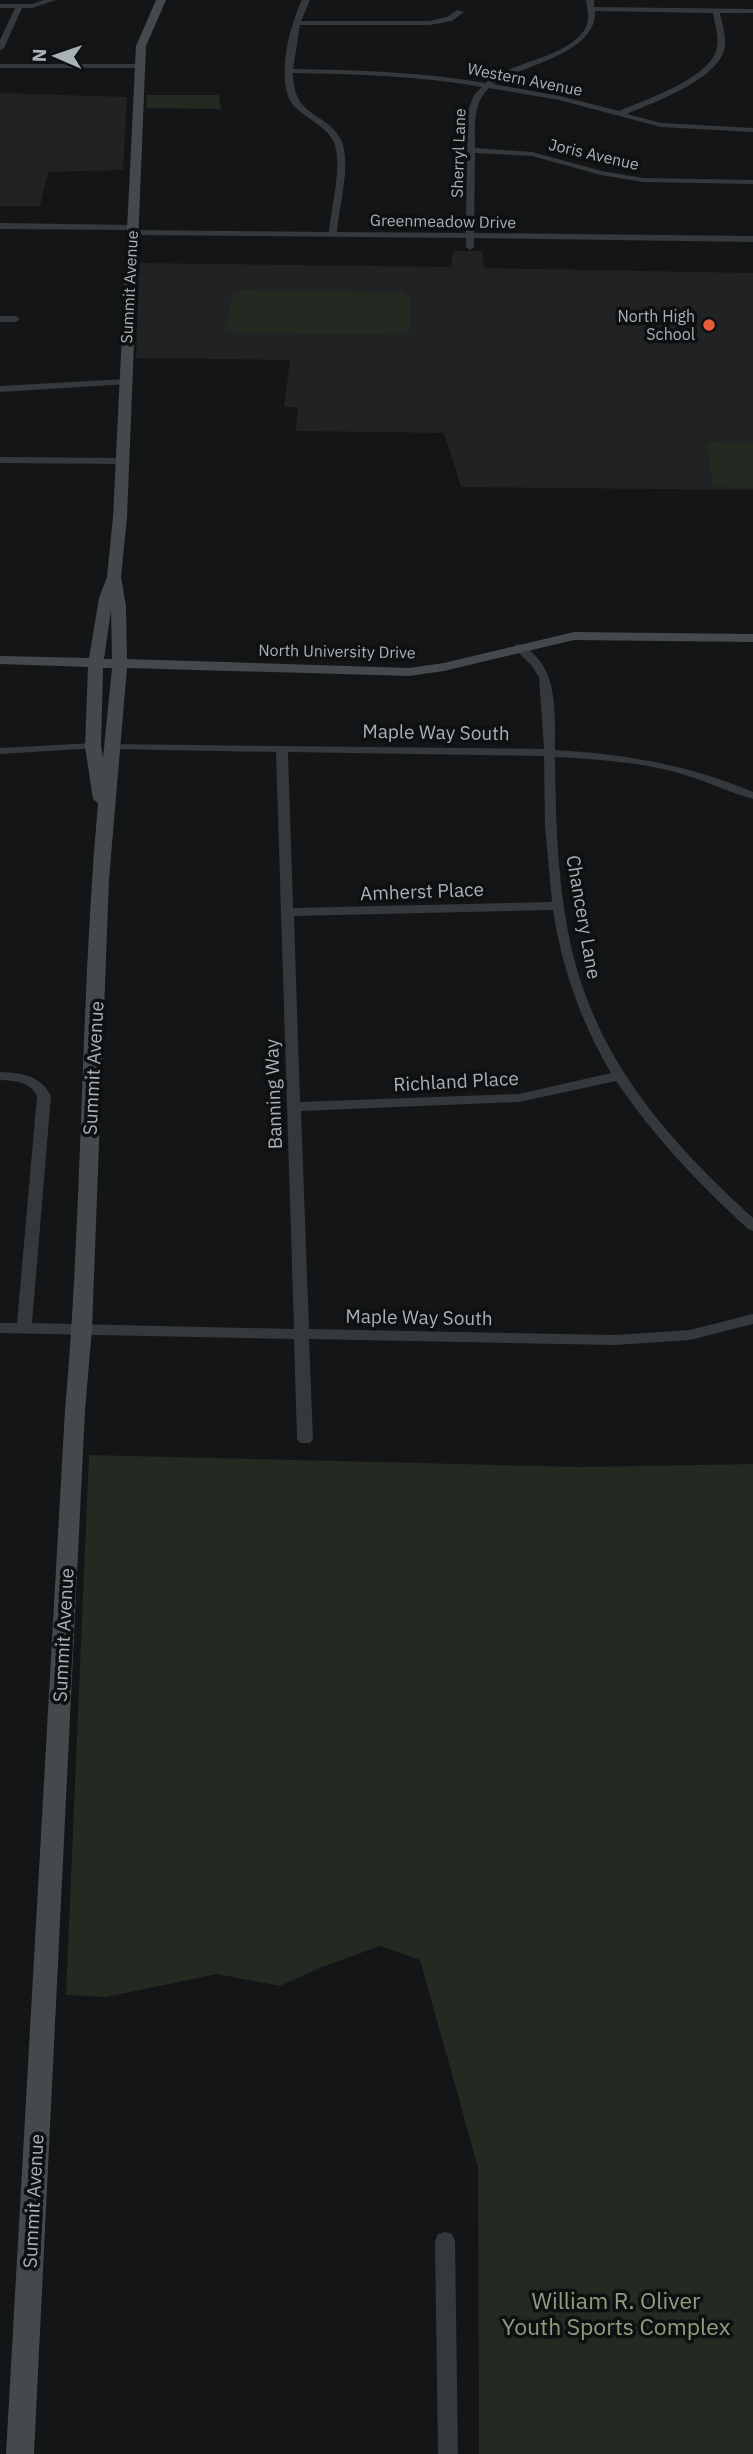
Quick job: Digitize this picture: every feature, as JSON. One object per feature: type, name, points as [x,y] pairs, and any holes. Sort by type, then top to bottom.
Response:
[{"type":"main road","name":"Summit Avenue","points":[[20,2454],[75,1410],[82,1329],[105,815],[120,662],[118,599],[114,577],[122,461],[139,66],[141,46],[161,0]]},
{"type":"street","points":[[0,6],[19,7],[52,0]]},
{"type":"street","points":[[306,0],[299,10],[288,86],[293,100],[327,128],[339,145],[333,234]]},
{"type":"street","points":[[590,4],[753,11]]},
{"type":"street","name":"Sherryl Lane","points":[[470,247],[472,106],[489,85],[512,70],[575,42],[590,27],[590,4]]},
{"type":"street","points":[[0,48],[19,7]]},
{"type":"street","points":[[620,114],[694,78],[714,64],[722,46],[716,10]]},
{"type":"street","points":[[297,23],[429,23],[445,20],[460,12]]},
{"type":"street","points":[[0,66],[139,66]]},
{"type":"street","name":"Western Avenue","points":[[290,71],[390,72],[489,85],[560,98],[677,127],[753,130]]},
{"type":"street","name":"Joris Avenue","points":[[470,150],[532,154],[601,173],[643,180],[753,182]]},
{"type":"street","name":"Greenmeadow Drive","points":[[0,226],[333,234],[753,239]]},
{"type":"street","points":[[0,318],[16,319]]},
{"type":"street","points":[[0,389],[125,382]]},
{"type":"street","points":[[0,460],[122,461]]},
{"type":"street","name":"Summit Avenue","points":[[105,815],[96,781],[93,746],[96,662],[106,598],[114,577]]},
{"type":"street","name":"North University Drive","points":[[0,660],[409,672],[444,667],[553,638],[588,635],[753,638]]},
{"type":"street","name":"Chancery Lane","points":[[518,647],[537,664],[544,677],[553,856],[559,906],[575,983],[594,1030],[618,1076],[679,1155],[753,1226]]},
{"type":"street","points":[[0,751],[93,746]]},
{"type":"street","name":"Maple Way South","points":[[111,746],[548,754],[622,758],[705,777],[753,796]]},
{"type":"street","name":"Banning Way","points":[[282,748],[305,1439]]},
{"type":"street","name":"Amherst Place","points":[[286,912],[559,906]]},
{"type":"street","points":[[0,1076],[36,1082],[44,1096],[24,1328]]},
{"type":"street","name":"Richland Place","points":[[293,1107],[519,1098],[618,1076]]},
{"type":"street","name":"Maple Way South","points":[[0,1328],[615,1340],[690,1335],[753,1319]]},
{"type":"street","points":[[445,2241],[447,2454]]},
{"type":"shaded area","points":[[0,93],[127,97],[123,170],[48,172],[40,206],[0,206]]},
{"type":"shaded area","points":[[453,251],[482,251],[484,268],[753,273],[753,490],[461,487],[444,433],[296,431],[298,407],[284,407],[290,360],[136,358],[139,263],[451,267]]},
{"type":"green space","points":[[147,95],[219,95],[221,109],[146,108]]},
{"type":"green space","points":[[240,290],[404,292],[404,295],[411,295],[410,332],[402,332],[402,335],[233,333],[233,330],[226,330],[232,293],[239,293]]},
{"type":"green space","points":[[706,442],[753,443],[753,488],[713,487]]},
{"type":"green space","name":"William R. Oliver Youth Sports Complex","points":[[89,1455],[582,1467],[753,1464],[753,2454],[479,2454],[478,2167],[420,1960],[380,1946],[280,1986],[217,1974],[106,1997],[66,1995]]},
{"type":"place","name":"North High School","points":[[709,325]]}]
